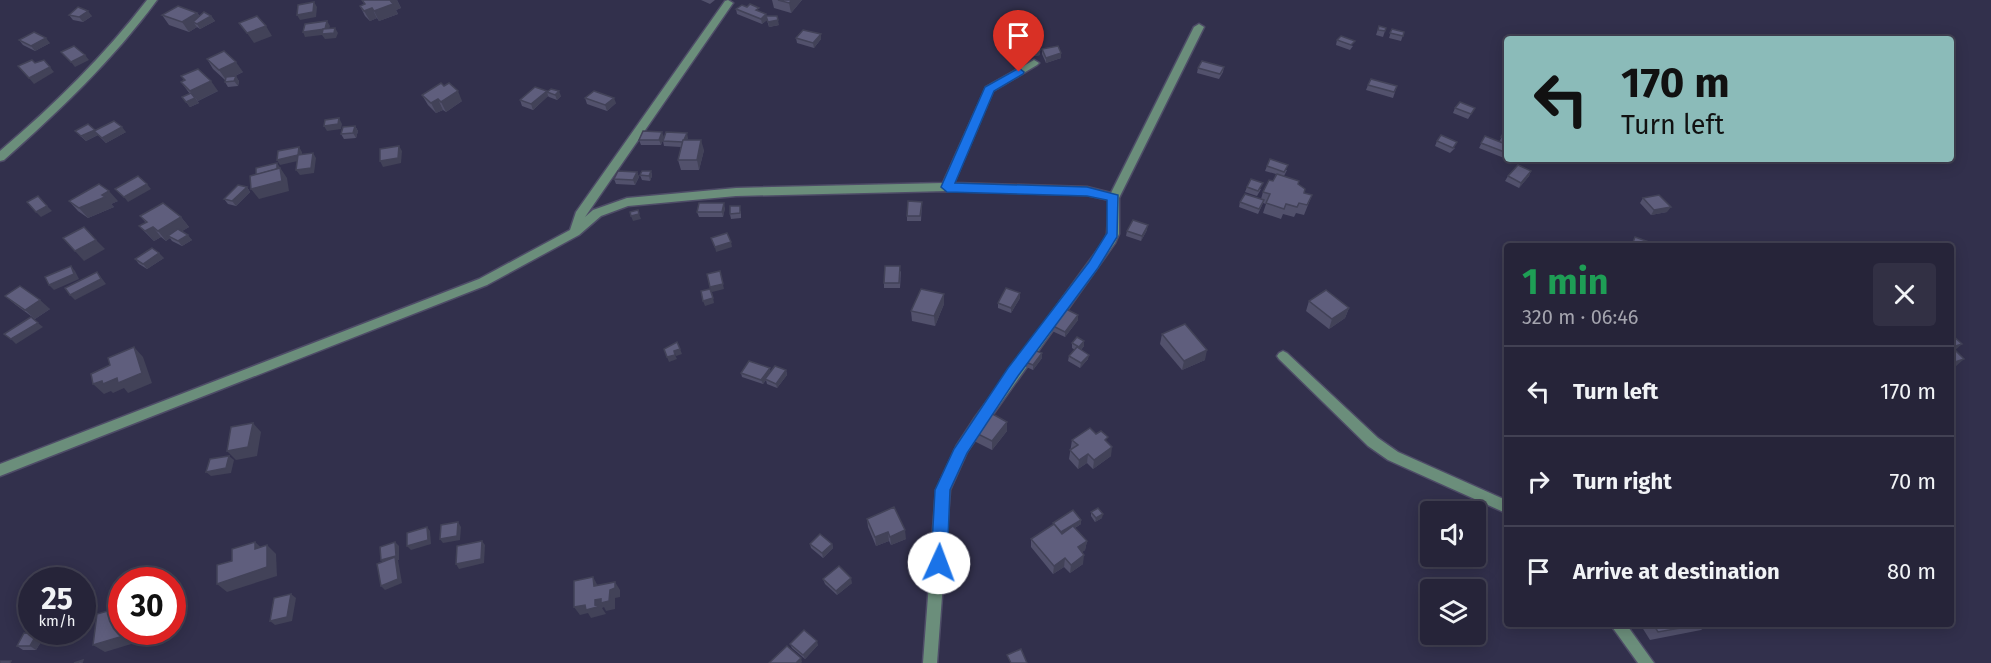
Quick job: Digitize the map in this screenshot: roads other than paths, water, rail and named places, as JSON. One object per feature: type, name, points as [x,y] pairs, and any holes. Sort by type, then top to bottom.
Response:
[{"type":"street","points":[[0,157],[76,91],[115,48],[152,0]]},
{"type":"street","points":[[575,232],[580,215],[728,3]]},
{"type":"street","points":[[930,663],[943,490],[962,449],[984,414],[1109,243],[1113,234],[1113,198],[1199,27]]},
{"type":"street","points":[[947,187],[989,89],[1034,63]]},
{"type":"street","points":[[0,470],[483,282],[575,232],[597,213],[627,202],[681,195],[947,187],[1087,191],[1113,198]]},
{"type":"street","points":[[1283,357],[1373,442],[1393,456],[1504,506]]},
{"type":"street","points":[[1619,627],[1647,663]]}]
